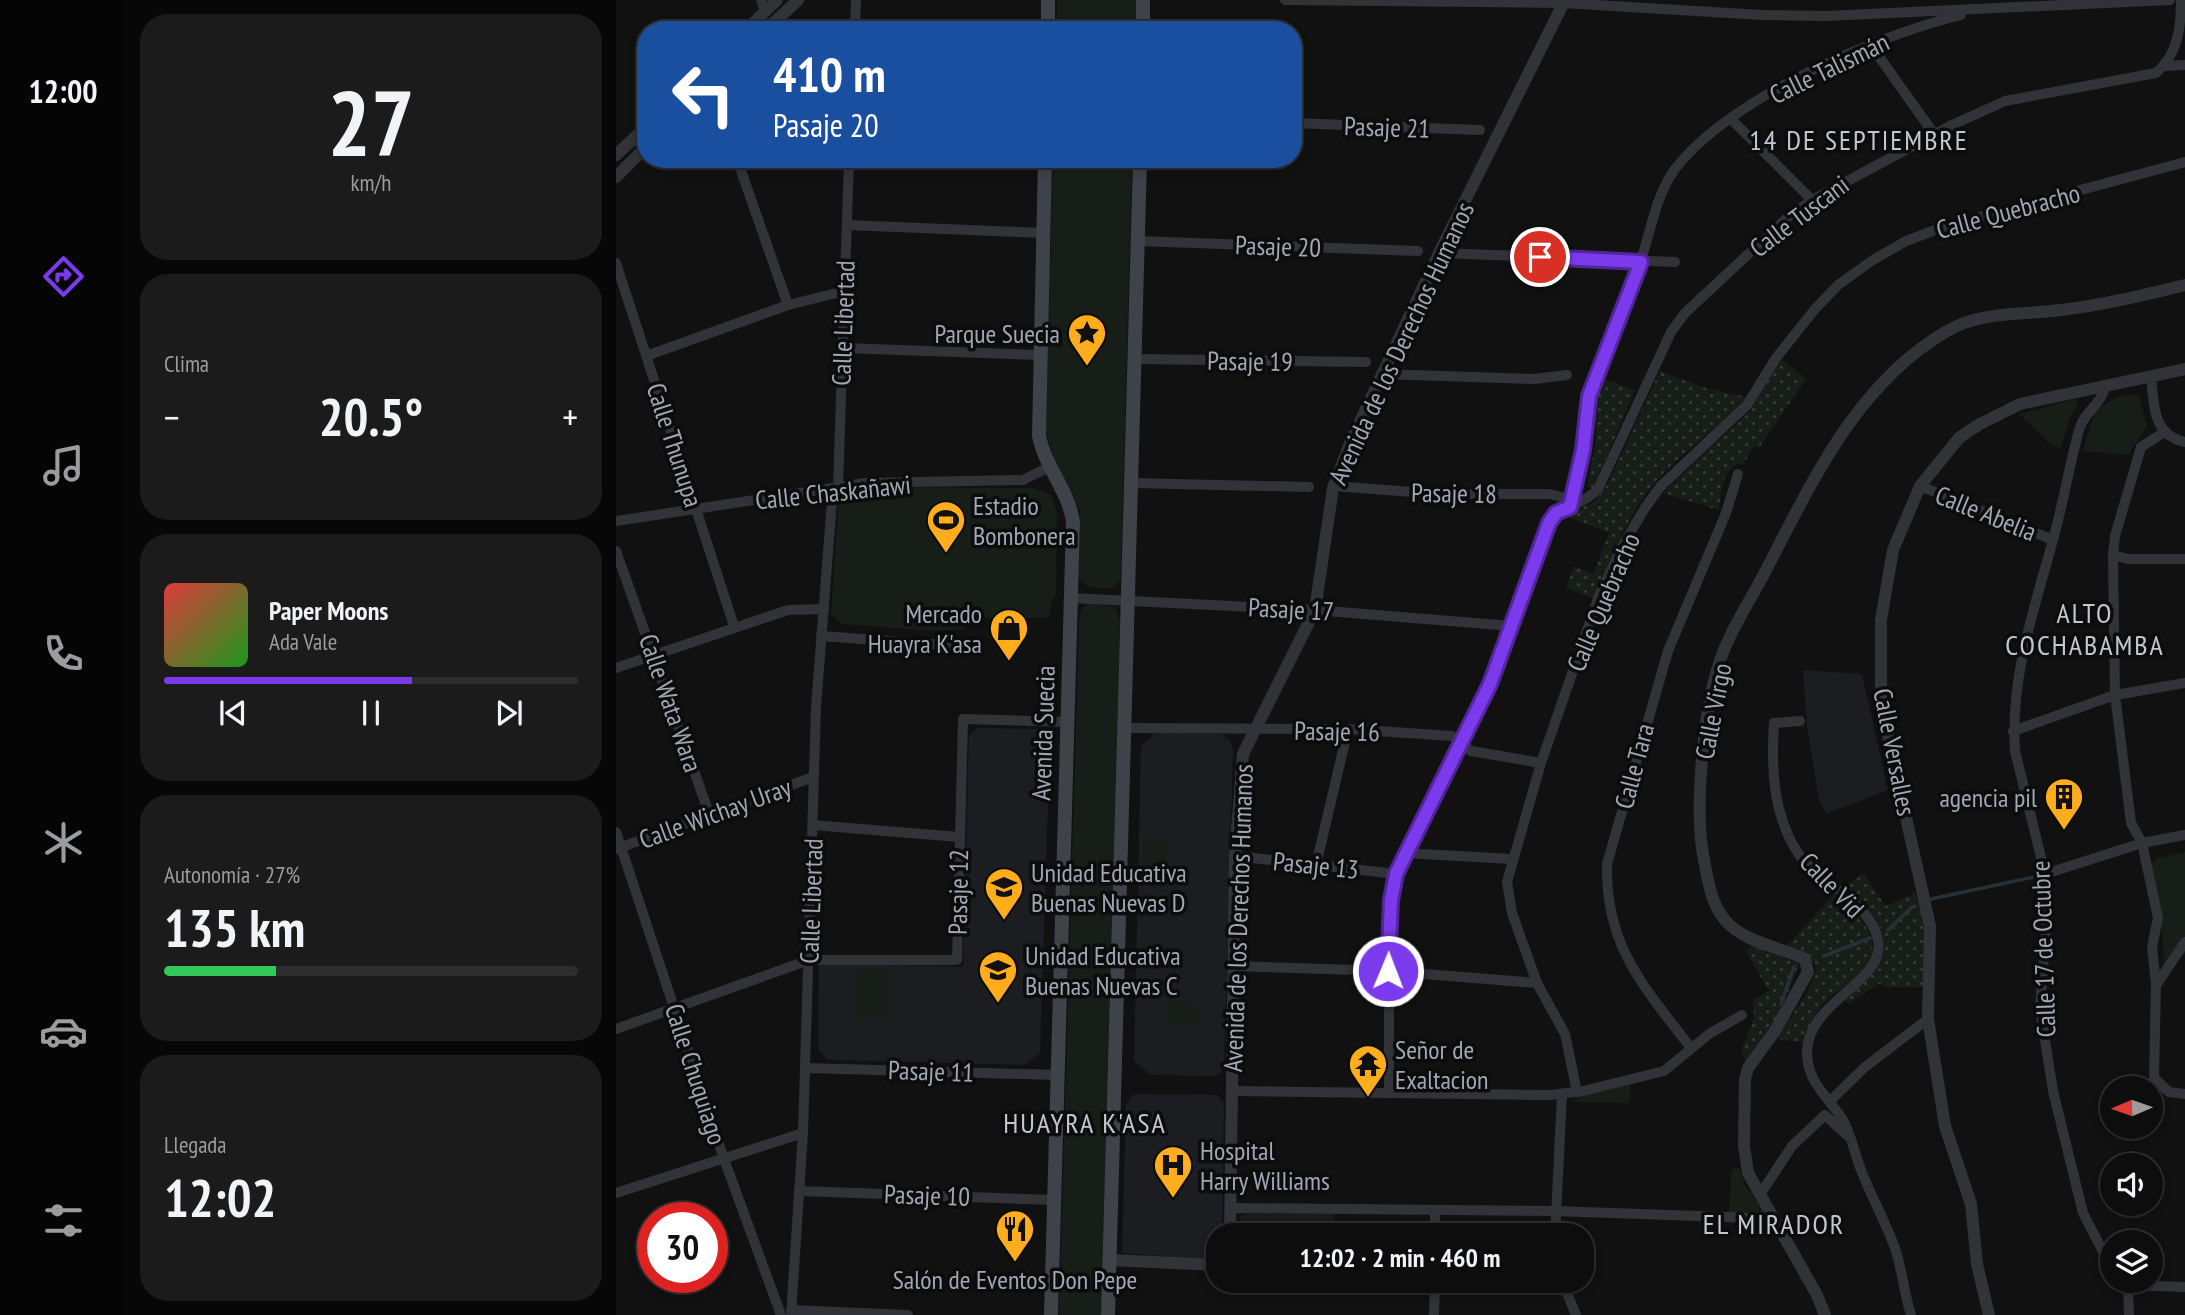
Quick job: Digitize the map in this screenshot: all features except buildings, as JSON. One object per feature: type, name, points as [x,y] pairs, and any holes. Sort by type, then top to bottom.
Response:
[{"type":"main road","points":[[1048,0],[1048,21]]},
{"type":"main road","points":[[1143,0],[1143,21]]},
{"type":"main road","name":"Avenida Suecia","points":[[1045,168],[1039,436],[1049,467],[1072,511],[1051,1315]]},
{"type":"main road","points":[[1108,1315],[1140,168]]},
{"type":"street","points":[[752,21],[763,6],[777,0]]},
{"type":"street","points":[[775,21],[797,0]]},
{"type":"street","points":[[855,21],[856,0]]},
{"type":"street","points":[[1285,0],[1564,2],[1762,15],[1982,10],[2035,4],[2170,0]]},
{"type":"street","points":[[2164,66],[2178,39],[2181,0]]},
{"type":"street","name":"Avenida de los Derechos Humanos","points":[[1230,1223],[1235,856],[1239,776],[1243,754],[1315,610],[1333,486],[1381,374],[1564,2]]},
{"type":"street","name":"Calle Talismán","points":[[1570,507],[1583,450],[1589,396],[1641,262],[1664,190],[1674,171],[1699,144],[1731,119],[1833,60],[1929,23],[1982,10]]},
{"type":"street","points":[[1870,44],[1934,134]]},
{"type":"street","name":"Calle Tuscani","points":[[1570,507],[1590,497],[1598,489],[1661,349],[1685,313],[1757,245],[1812,200],[1934,134],[2006,101],[2145,78],[2164,66],[2185,65]]},
{"type":"street","points":[[1731,119],[1812,200]]},
{"type":"street","name":"Pasaje 21","points":[[1302,123],[1480,130]]},
{"type":"street","points":[[616,156],[637,136]]},
{"type":"street","points":[[616,177],[637,156]]},
{"type":"street","name":"Calle Quebracho","points":[[1577,1092],[1565,1034],[1537,983],[1508,901],[1507,882],[1541,763],[1599,596],[1624,543],[1645,508],[1660,487],[1747,405],[1792,337],[1839,285],[1906,241],[1946,226],[2185,162]]},
{"type":"street","points":[[740,168],[788,305]]},
{"type":"street","name":"Calle Libertad","points":[[787,1314],[803,1133],[813,777],[821,636],[836,488],[849,168]]},
{"type":"street","points":[[846,225],[1043,233]]},
{"type":"street","name":"Pasaje 20","points":[[1137,241],[1418,251]]},
{"type":"street","points":[[1439,253],[1675,262]]},
{"type":"street","name":"Calle Thunupa","points":[[616,262],[734,626]]},
{"type":"street","name":"Calle Virgo","points":[[1825,1315],[1817,1295],[1745,1163],[1745,1079],[1748,1068],[1775,1031],[1808,972],[1805,959],[1732,928],[1718,910],[1708,881],[1699,827],[1700,797],[1717,668],[1824,460],[1877,388],[1907,360],[1947,331],[1981,318],[2104,304],[2185,285]]},
{"type":"street","points":[[646,356],[788,305],[845,291]]},
{"type":"street","points":[[843,348],[1040,355]]},
{"type":"street","name":"Pasaje 19","points":[[1135,359],[1366,362]]},
{"type":"street","name":"Calle Versalles","points":[[1989,1315],[1977,1264],[1970,1204],[1945,1126],[1928,1019],[1930,926],[1881,704],[1881,620],[1893,550],[1920,486],[1959,438],[1978,425],[2020,404],[2185,369]]},
{"type":"street","points":[[1381,374],[1509,379],[1567,375]]},
{"type":"street","points":[[2151,376],[2153,401],[2163,433],[2172,439],[2185,442]]},
{"type":"street","name":"Calle 17 de Octubre","points":[[2100,1246],[2083,1213],[2053,1091],[2040,1008],[2046,931],[2045,874],[2015,751],[2013,731],[2023,649],[2082,418],[2104,394],[2105,385]]},
{"type":"street","points":[[2163,433],[2141,447],[2115,536],[2115,695],[2131,823],[2142,843],[2158,918],[2152,947],[2156,984],[2152,1065],[2154,1078],[2169,1092],[2185,1094]]},
{"type":"street","name":"Calle Chaskañawi","points":[[616,521],[866,483],[1023,480],[1049,467]]},
{"type":"street","name":"Calle Tara","points":[[1691,1048],[1633,969],[1622,948],[1612,922],[1607,891],[1608,864],[1668,651],[1726,513],[1738,474]]},
{"type":"street","points":[[1132,483],[1308,487]]},
{"type":"street","name":"Pasaje 18","points":[[1333,486],[1439,494],[1549,494],[1562,497],[1570,507]]},
{"type":"street","name":"Calle Abelia","points":[[1920,486],[2053,540]]},
{"type":"street","points":[[1389,1092],[1388,971],[1391,900],[1396,874],[1404,853],[1490,684],[1549,523],[1556,513],[1570,507]]},
{"type":"street","name":"Calle Wata Wara","points":[[616,551],[710,816]]},
{"type":"street","points":[[2113,555],[2128,559],[2185,559]]},
{"type":"street","name":"Pasaje 17","points":[[1071,598],[1315,610],[1511,626]]},
{"type":"street","points":[[616,668],[788,610],[824,609]]},
{"type":"street","points":[[821,636],[960,646]]},
{"type":"street","points":[[2013,731],[2115,695],[2185,683]]},
{"type":"street","name":"Pasaje 12","points":[[809,960],[957,960],[963,719],[1068,722]]},
{"type":"street","name":"Calle Vid","points":[[1800,721],[1774,723],[1774,779],[1786,831],[1801,857],[1861,911],[1878,937],[1874,961],[1864,976],[1827,1007],[1809,1040],[1808,1068],[1812,1080],[1845,1124],[1895,1249],[1911,1315]]},
{"type":"street","name":"Pasaje 16","points":[[1125,728],[1348,729],[1452,736],[1471,751],[1541,763]]},
{"type":"street","points":[[1316,866],[1348,729]]},
{"type":"street","name":"Calle Wichay Uray","points":[[619,848],[813,777]]},
{"type":"street","points":[[813,825],[959,837]]},
{"type":"street","name":"Calle Chuquiago","points":[[616,832],[619,848],[724,1159],[787,1314]]},
{"type":"street","points":[[2045,874],[2142,843],[2185,835]]},
{"type":"street","points":[[1404,853],[1512,859]]},
{"type":"street","name":"Pasaje 13","points":[[1235,856],[1396,874]]},
{"type":"street","points":[[2156,984],[2185,942]]},
{"type":"street","points":[[616,1029],[809,960]]},
{"type":"street","points":[[1235,966],[1388,971],[1537,983]]},
{"type":"street","points":[[1232,1091],[1577,1092],[1664,1071],[1677,1063],[1691,1048],[1742,1015]]},
{"type":"street","points":[[1830,1101],[1865,1067],[1928,1019]]},
{"type":"street","name":"Pasaje 11","points":[[804,1068],[1058,1075]]},
{"type":"street","points":[[1554,1223],[1562,1094]]},
{"type":"street","name":"Calle Vid","points":[[1760,1193],[1792,1146],[1825,1115],[1848,1136]]},
{"type":"street","points":[[616,1193],[803,1133]]},
{"type":"street","name":"Pasaje 10","points":[[799,1191],[1054,1200]]},
{"type":"street","points":[[1230,1208],[1435,1212],[1554,1211],[1756,1218],[1771,1212]]},
{"type":"street","points":[[1435,1212],[1435,1223]]},
{"type":"street","points":[[1110,1260],[1206,1264]]},
{"type":"street","points":[[2163,1284],[2185,1278]]},
{"type":"street","points":[[2163,1284],[2185,1287]]},
{"type":"street","points":[[1434,1315],[1435,1293]]},
{"type":"street","points":[[1567,1293],[1576,1315]]},
{"type":"street","points":[[2127,1293],[2129,1315]]},
{"type":"street","points":[[787,1314],[908,1315]]},
{"type":"shaded area","points":[[1057,0],[1136,0],[1136,21],[1057,21]]},
{"type":"shaded area","name":"Parque Suecia","points":[[1053,168],[1132,168],[1121,568],[1120,581],[1111,589],[1088,587],[1079,578],[1080,511],[1056,465],[1046,432]]},
{"type":"shaded area","points":[[1780,358],[1806,379],[1759,448],[1754,446],[1743,465],[1738,463],[1729,472],[1723,484],[1719,510],[1663,493],[1750,411]]},
{"type":"shaded area","points":[[1660,371],[1703,387],[1746,397],[1651,487],[1626,527],[1595,599],[1566,588],[1574,566],[1593,574],[1609,533],[1563,515],[1593,503],[1607,485]]},
{"type":"shaded area","points":[[1601,378],[1635,390],[1593,489],[1588,487],[1588,482],[1595,449],[1595,405]]},
{"type":"shaded area","points":[[2139,395],[2147,427],[2128,455],[2083,451],[2095,410],[2117,397]]},
{"type":"shaded area","points":[[2076,399],[2079,403],[2071,415],[2060,449],[2048,442],[2019,414]]},
{"type":"shaded area","name":"Estadio Bombonera","points":[[870,487],[1034,488],[1051,495],[1057,512],[1056,596],[1052,601],[1049,618],[966,618],[965,629],[933,631],[842,624],[831,615],[839,493]]},
{"type":"shaded area","points":[[1089,604],[1115,607],[1120,621],[1101,1315],[1059,1315],[1079,618],[1082,608]]},
{"type":"shaded area","points":[[1803,670],[1862,674],[1888,790],[1827,814],[1819,801],[1807,727]]},
{"type":"shaded area","points":[[977,728],[1037,729],[1050,743],[1040,1053],[1025,1065],[828,1060],[818,1049],[819,963],[963,967],[969,736]]},
{"type":"shaded area","points":[[1155,733],[1221,734],[1230,740],[1233,750],[1224,1069],[1216,1076],[1151,1075],[1134,1061],[1141,746]]},
{"type":"shaded area","points":[[1143,841],[1167,841],[1166,872],[1143,872]]},
{"type":"shaded area","points":[[2185,852],[2185,953],[2164,968],[2161,912],[2151,864],[2158,858]]},
{"type":"shaded area","points":[[1864,874],[1886,906],[1915,893],[1925,917],[1924,987],[1884,987],[1880,983],[1848,1004],[1844,998],[1882,950],[1883,939],[1877,921],[1864,906],[1840,888]]},
{"type":"shaded area","points":[[1834,894],[1865,925],[1873,948],[1870,959],[1850,984],[1831,996],[1822,1006],[1803,1042],[1777,1039],[1809,989],[1817,968],[1807,954],[1787,946]]},
{"type":"shaded area","points":[[1752,945],[1799,964],[1777,1021],[1747,1063],[1741,1051],[1754,1017],[1753,1000],[1769,991],[1746,951]]},
{"type":"shaded area","points":[[857,968],[892,968],[891,1019],[856,1018]]},
{"type":"shaded area","points":[[1166,1002],[1198,1003],[1198,1024],[1166,1024]]},
{"type":"shaded area","points":[[1631,1081],[1629,1103],[1572,1102],[1580,1095]]},
{"type":"shaded area","name":"Hospital Harry Williams","points":[[1133,1095],[1217,1095],[1224,1103],[1222,1223],[1206,1223],[1206,1259],[1122,1253],[1126,1105]]},
{"type":"shaded area","points":[[1739,1167],[1744,1184],[1760,1206],[1757,1214],[1729,1212],[1731,1171]]},
{"type":"shaded area","points":[[1334,1214],[1334,1223],[1240,1223],[1241,1216]]},
{"type":"waterway","points":[[1931,899],[2034,877]]},
{"type":"waterway","points":[[1888,930],[1913,906]]},
{"type":"waterway","points":[[1824,956],[1870,938]]},
{"type":"waterway","points":[[1781,1004],[1794,967]]},
{"type":"place","name":"Parque Suecia","points":[[1087,367]]},
{"type":"place","name":"Estadio Bombonera","points":[[946,554]]},
{"type":"place","name":"Mercado Huayra K'asa","points":[[1009,662]]},
{"type":"place","name":"agencia pil","points":[[2064,831]]},
{"type":"place","name":"Unidad Educativa Buenas Nuevas D","points":[[1004,921]]},
{"type":"place","name":"Unidad Educativa Buenas Nuevas C","points":[[998,1004]]},
{"type":"place","name":"Señor de Exaltacion","points":[[1368,1098]]},
{"type":"place","name":"Hospital Harry Williams","points":[[1173,1199]]},
{"type":"place","name":"Salón de Eventos Don Pepe","points":[[1015,1263]]},
{"type":"district","name":"14 DE SEPTIEMBRE","points":[[1859,139]]},
{"type":"district","name":"ALTO COCHABAMBA","points":[[2085,628]]},
{"type":"district","name":"HUAYRA K'ASA","points":[[1085,1122]]},
{"type":"district","name":"EL MIRADOR","points":[[1774,1223]]},
{"type":"route","points":[[1388,971],[1391,900],[1396,874],[1404,853],[1490,684],[1549,523],[1556,513],[1570,507],[1583,450],[1589,396],[1595,373],[1641,262],[1540,257]]}]
